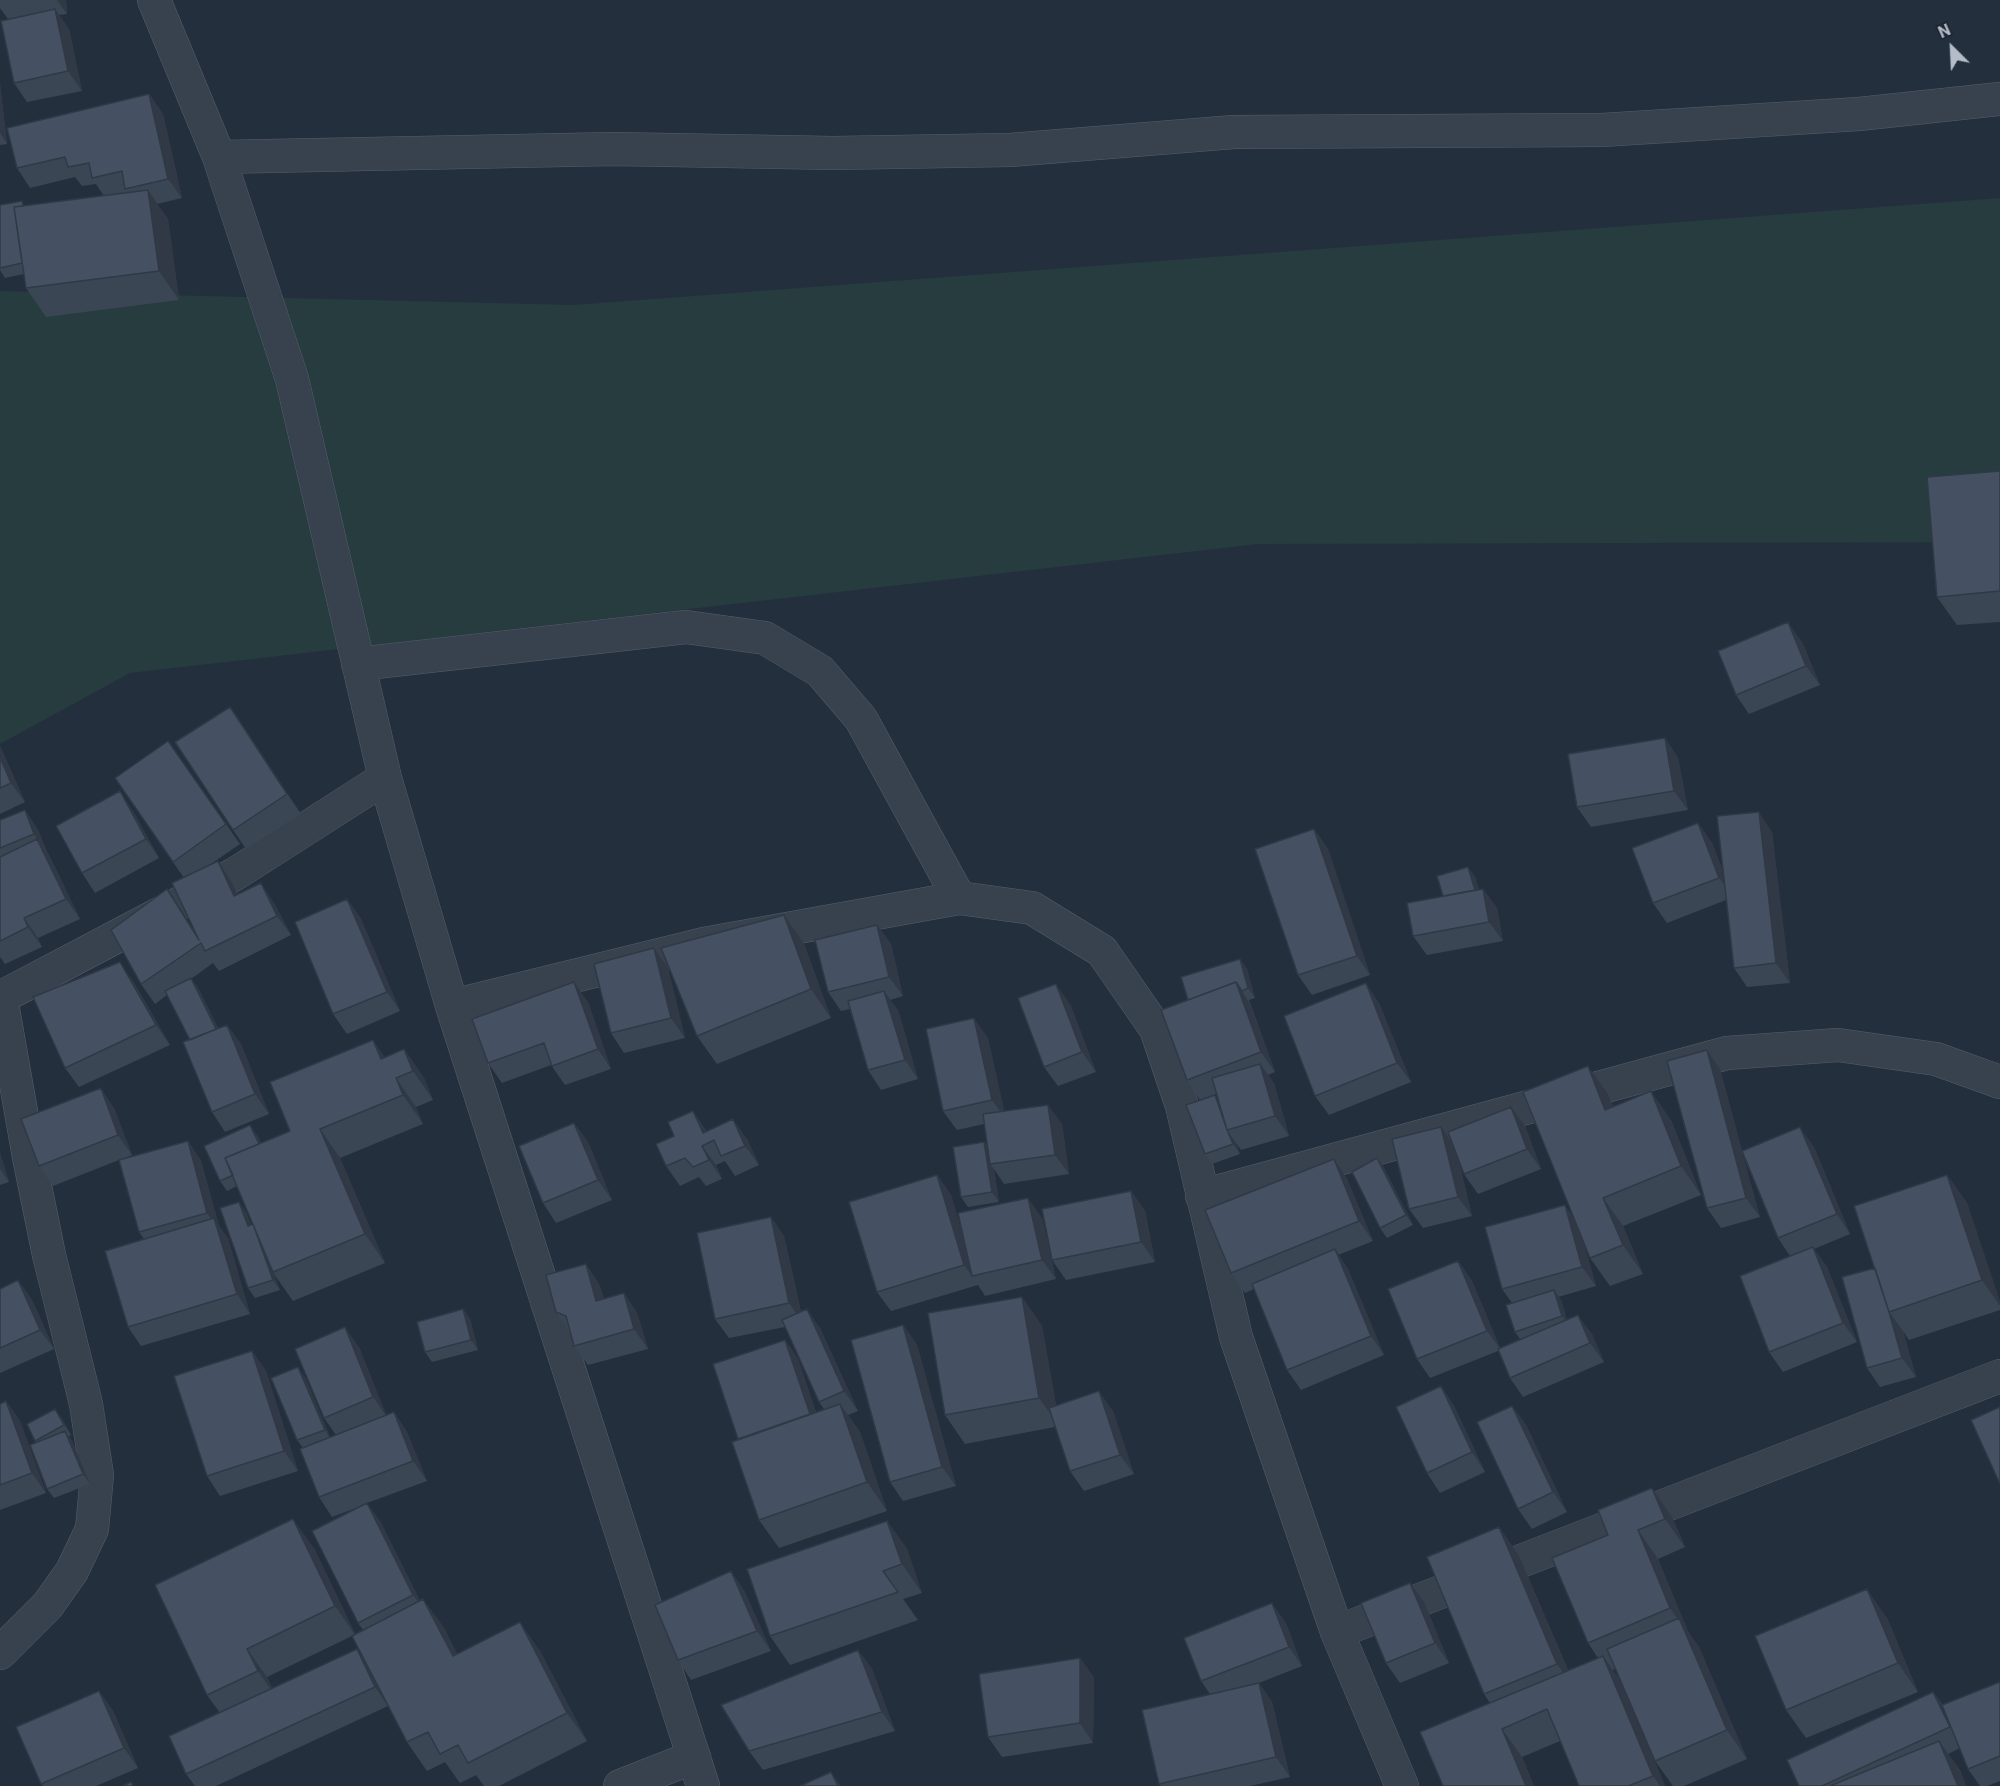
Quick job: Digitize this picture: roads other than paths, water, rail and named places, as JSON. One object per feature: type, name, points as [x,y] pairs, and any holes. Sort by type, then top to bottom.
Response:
[{"type":"street","points":[[154,0],[219,157],[292,379],[385,778],[452,1006],[699,1772],[620,1786]]},
{"type":"street","points":[[219,157],[614,149],[834,153],[1010,150],[1234,132],[1602,130],[1859,114],[2000,99]]},
{"type":"street","points":[[358,664],[686,627],[765,638],[820,671],[861,719],[959,898]]},
{"type":"street","points":[[0,1653],[48,1605],[72,1571],[92,1529],[98,1475],[86,1404],[49,1255],[29,1157],[1,998],[235,874],[385,778]]},
{"type":"street","points":[[452,1006],[705,944],[959,898],[1032,908],[1102,951],[1156,1029],[1182,1106],[1236,1337],[1337,1632],[1402,1786]]},
{"type":"street","points":[[1202,1196],[1727,1053],[1838,1045],[1936,1059],[2000,1082]]},
{"type":"street","points":[[1337,1632],[2000,1376]]}]
